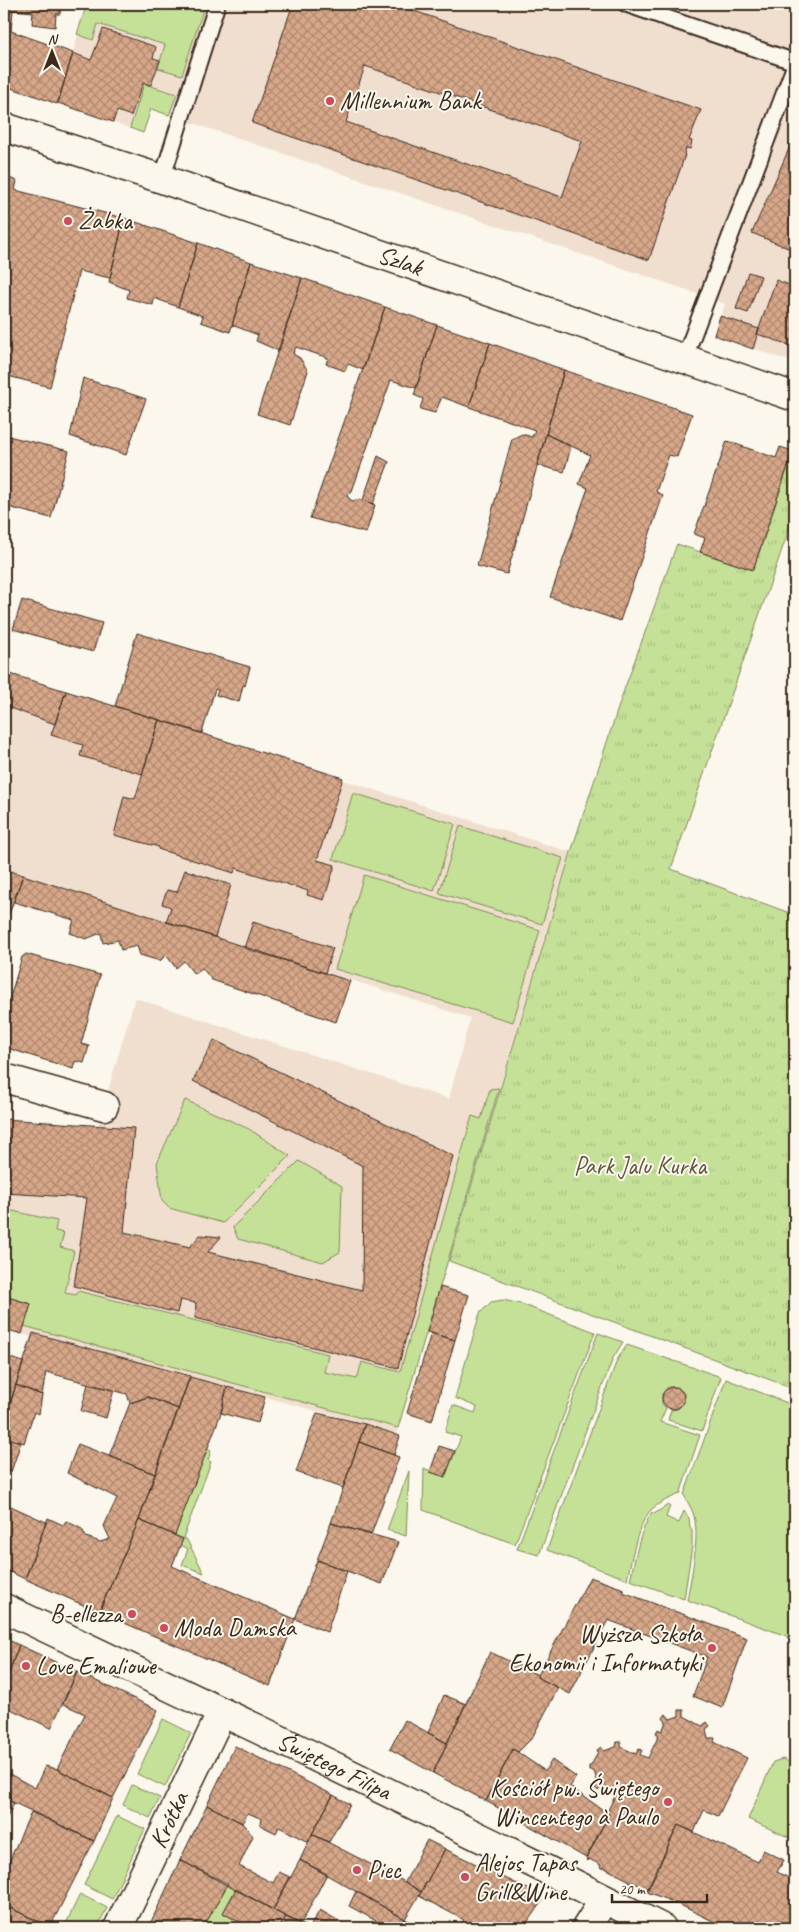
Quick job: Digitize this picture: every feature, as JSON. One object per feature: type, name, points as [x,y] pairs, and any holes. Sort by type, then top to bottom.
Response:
[{"type":"street","name":"Szlak","points":[[4,127],[162,179],[795,397]]},
{"type":"street","points":[[4,1078],[104,1106]]},
{"type":"street","name":"Świętego Filipa","points":[[4,1608],[547,1870],[662,1928]]},
{"type":"street","name":"Krótka","points":[[118,1928],[222,1712]]},
{"type":"street","points":[[586,1928],[604,1900]]},
{"type":"lane","points":[[162,179],[216,4]]},
{"type":"lane","points":[[626,4],[795,63],[684,359]]},
{"type":"shaded area","points":[[87,4],[795,4],[795,363],[714,335],[725,304],[678,287],[151,109],[143,133],[58,103]]},
{"type":"shaded area","points":[[4,672],[570,852],[396,1435],[365,1424],[190,1376],[33,1334],[32,1337],[4,1329],[4,1119],[98,1125],[135,998],[449,1099],[470,1018],[4,869]]},
{"type":"green space","points":[[87,4],[181,4],[192,7],[194,4],[205,4],[182,75],[158,68],[165,45],[98,24],[93,40],[77,34]]},
{"type":"green space","points":[[144,84],[177,94],[169,115],[151,109],[143,133],[130,128]]},
{"type":"green space","name":"Park Jalu Kurka","points":[[793,453],[795,455],[795,512],[671,869],[795,915],[795,1389],[449,1261],[571,852],[623,693],[677,544],[753,570]]},
{"type":"green space","points":[[353,793],[455,824],[434,891],[333,859]]},
{"type":"green space","points":[[460,826],[563,858],[542,924],[439,893]]},
{"type":"green space","points":[[364,875],[540,930],[513,1022],[335,969]]},
{"type":"green space","points":[[499,1088],[398,1428],[24,1326],[31,1304],[4,1296],[4,1209],[57,1221],[55,1231],[64,1233],[60,1247],[74,1251],[65,1293],[76,1295],[78,1291],[328,1354],[324,1372],[357,1379],[362,1362],[400,1372],[472,1116],[481,1119],[490,1089]]},
{"type":"green space","points":[[185,1100],[249,1129],[290,1156],[223,1223],[169,1208],[162,1201],[157,1163]]},
{"type":"green space","points":[[299,1161],[342,1186],[340,1252],[323,1262],[238,1239],[233,1227]]},
{"type":"green space","points":[[503,1300],[521,1304],[595,1332],[515,1544],[423,1510],[424,1468],[445,1477],[461,1437],[445,1432],[453,1405],[475,1413],[477,1407],[455,1398],[480,1313],[491,1302]]},
{"type":"green space","points":[[598,1333],[623,1342],[613,1358],[539,1555],[517,1549]]},
{"type":"green space","points":[[627,1345],[721,1377],[702,1431],[668,1420],[671,1410],[678,1409],[684,1403],[684,1393],[677,1387],[668,1387],[662,1394],[662,1404],[666,1408],[660,1422],[700,1435],[680,1494],[665,1500],[652,1509],[642,1523],[627,1579],[547,1550],[617,1360]]},
{"type":"green space","points":[[726,1379],[795,1406],[795,1639],[687,1600],[696,1544],[696,1532],[693,1513],[684,1495]]},
{"type":"green space","points":[[207,1449],[211,1451],[208,1460],[211,1462],[183,1538],[187,1540],[204,1573],[182,1565],[188,1549],[180,1545],[183,1539],[175,1535]]},
{"type":"green space","points":[[409,1471],[406,1536],[387,1530]]},
{"type":"green space","points":[[668,1505],[670,1506],[666,1517],[679,1523],[684,1511],[689,1518],[690,1528],[692,1529],[692,1546],[684,1599],[630,1580],[638,1544],[652,1512],[654,1514]]},
{"type":"green space","points":[[163,1719],[191,1733],[165,1787],[137,1774]]},
{"type":"green space","points":[[783,1759],[795,1765],[795,1840],[748,1819],[773,1762]]},
{"type":"green space","points":[[132,1785],[160,1798],[150,1818],[123,1805]]},
{"type":"green space","points":[[117,1816],[145,1829],[112,1899],[84,1885]]},
{"type":"green space","points":[[228,1884],[236,1889],[223,1913],[250,1928],[203,1928]]},
{"type":"green space","points":[[80,1894],[107,1908],[97,1928],[64,1928]]},
{"type":"building","points":[[4,4],[61,4],[60,14],[56,14],[55,27],[32,24],[33,12],[13,10],[11,31],[73,53],[57,104],[4,86]]},
{"type":"building","points":[[293,4],[394,4],[701,110],[689,140],[692,141],[690,149],[686,148],[649,260],[252,123]],"holes":[[[365,66],[582,141],[562,197],[346,122]]]},
{"type":"building","points":[[103,29],[156,47],[153,58],[160,60],[151,85],[143,83],[131,116],[117,111],[113,122],[58,103],[73,53],[91,60]]},
{"type":"building","points":[[795,135],[795,251],[752,233]]},
{"type":"building","points":[[4,176],[17,181],[15,190],[124,218],[110,278],[79,271],[50,387],[4,375]]},
{"type":"building","points":[[124,218],[198,243],[178,307],[154,298],[153,305],[127,298],[129,290],[109,282]]},
{"type":"building","points":[[198,243],[251,262],[230,332],[201,322],[203,316],[178,307]]},
{"type":"building","points":[[251,262],[302,278],[279,351],[256,341],[258,335],[232,325]]},
{"type":"building","points":[[748,272],[761,276],[748,313],[736,309]]},
{"type":"building","points":[[302,278],[385,307],[363,370],[348,364],[345,371],[326,364],[328,358],[296,347],[293,354],[300,358],[308,371],[290,425],[257,414]]},
{"type":"building","points":[[776,280],[795,287],[795,347],[757,334]]},
{"type":"building","points":[[385,307],[437,325],[416,388],[391,380],[352,491],[347,496],[352,501],[360,499],[375,505],[366,533],[310,518]]},
{"type":"building","points":[[720,316],[759,329],[753,349],[714,335]]},
{"type":"building","points":[[437,325],[490,343],[469,407],[442,397],[435,413],[420,409],[423,399],[414,395]]},
{"type":"building","points":[[490,343],[564,370],[507,574],[477,566],[512,439],[522,434],[532,437],[535,430],[469,407]]},
{"type":"building","points":[[564,370],[692,414],[677,457],[669,455],[662,474],[656,492],[663,495],[620,621],[550,597],[588,488],[579,484],[590,455],[546,434]]},
{"type":"building","points":[[83,378],[146,399],[126,455],[70,436]]},
{"type":"building","points":[[546,434],[571,447],[564,472],[537,465]]},
{"type":"building","points":[[4,435],[69,451],[51,518],[4,506]]},
{"type":"building","points":[[727,441],[776,458],[780,447],[793,451],[753,570],[700,552],[705,538],[694,534]]},
{"type":"building","points":[[378,456],[389,462],[373,504],[363,500]]},
{"type":"building","points":[[22,600],[102,623],[93,652],[13,629]]},
{"type":"building","points":[[137,633],[250,667],[239,702],[216,695],[218,690],[215,689],[202,733],[115,706]]},
{"type":"building","points":[[4,672],[66,691],[55,724],[4,706]]},
{"type":"building","points":[[66,691],[159,720],[142,774],[80,756],[83,745],[51,735]]},
{"type":"building","points":[[159,720],[343,778],[317,860],[335,865],[324,900],[307,895],[308,891],[235,868],[234,873],[158,849],[159,847],[114,835],[124,796],[135,799]]},
{"type":"building","points":[[4,869],[23,875],[7,920],[5,919],[4,922]]},
{"type":"building","points":[[185,870],[231,885],[215,937],[166,922],[171,907],[162,904],[167,890],[177,892]]},
{"type":"building","points":[[23,875],[350,981],[336,1022],[212,980],[202,968],[194,974],[184,961],[176,968],[166,955],[160,961],[140,955],[137,946],[121,950],[118,940],[103,943],[101,933],[86,939],[70,933],[74,920],[14,902]]},
{"type":"building","points":[[253,922],[333,948],[325,973],[244,948]]},
{"type":"building","points":[[26,954],[100,975],[81,1044],[89,1046],[84,1063],[75,1061],[73,1069],[4,1047],[10,1017],[6,1011],[22,957]]},
{"type":"building","points":[[214,1040],[453,1156],[398,1368],[195,1318],[196,1303],[180,1300],[177,1313],[74,1286],[87,1198],[4,1193],[4,1119],[134,1128],[124,1232],[190,1247],[200,1235],[221,1237],[208,1252],[362,1290],[363,1166],[193,1081]]},
{"type":"building","points":[[440,1287],[469,1295],[455,1340],[427,1332]]},
{"type":"building","points":[[4,1296],[31,1304],[22,1334],[4,1329]]},
{"type":"building","points":[[33,1333],[190,1376],[178,1409],[148,1397],[130,1403],[127,1394],[46,1372],[42,1395],[16,1385]]},
{"type":"building","points":[[431,1333],[455,1340],[432,1421],[407,1413]]},
{"type":"building","points":[[4,1356],[23,1362],[6,1416],[4,1415]]},
{"type":"building","points":[[190,1377],[227,1387],[221,1413],[175,1535],[139,1520]]},
{"type":"building","points":[[88,1384],[114,1390],[106,1418],[81,1411]]},
{"type":"building","points":[[16,1385],[42,1395],[39,1414],[34,1412],[24,1443],[4,1437],[4,1425]]},
{"type":"building","points":[[227,1387],[265,1397],[258,1423],[221,1413]]},
{"type":"building","points":[[673,1387],[681,1390],[684,1398],[681,1406],[673,1409],[665,1406],[662,1398],[665,1390]]},
{"type":"building","points":[[148,1397],[178,1409],[155,1474],[109,1456],[130,1403]]},
{"type":"building","points":[[317,1413],[365,1424],[343,1488],[296,1472]]},
{"type":"building","points":[[365,1424],[400,1436],[394,1455],[359,1442]]},
{"type":"building","points":[[4,1437],[21,1442],[11,1472],[4,1469]]},
{"type":"building","points":[[359,1442],[399,1457],[371,1535],[331,1523]]},
{"type":"building","points":[[78,1444],[155,1474],[139,1520],[99,1612],[25,1579],[48,1518],[63,1525],[66,1521],[82,1529],[86,1537],[100,1542],[110,1539],[104,1526],[117,1498],[67,1473]]},
{"type":"building","points":[[439,1446],[455,1451],[445,1477],[430,1472]]},
{"type":"building","points":[[4,1503],[46,1522],[25,1579],[4,1569]]},
{"type":"building","points":[[139,1520],[183,1539],[172,1566],[295,1619],[270,1686],[99,1612]]},
{"type":"building","points":[[331,1523],[398,1542],[382,1584],[317,1560]]},
{"type":"building","points":[[317,1560],[347,1571],[327,1632],[295,1619]]},
{"type":"building","name":"Wyższa Szkoła Ekonomii i Informatyki","points":[[590,1577],[624,1589],[623,1592],[747,1638],[722,1708],[693,1696],[707,1657],[608,1620],[570,1694],[537,1677]]},
{"type":"building","points":[[4,1638],[19,1645],[4,1686]]},
{"type":"building","points":[[19,1645],[77,1672],[51,1728],[4,1706],[4,1686]]},
{"type":"building","points":[[490,1652],[538,1675],[537,1677],[558,1688],[532,1738],[518,1752],[513,1749],[486,1801],[433,1773]]},
{"type":"building","points":[[77,1672],[158,1710],[113,1798],[57,1769],[85,1714],[63,1704]]},
{"type":"building","points":[[444,1695],[466,1704],[447,1743],[428,1733]]},
{"type":"building","name":"Kościół pw. Świętego Wincentego à Paulo","points":[[679,1710],[684,1710],[684,1716],[702,1726],[707,1722],[710,1726],[706,1729],[708,1738],[715,1738],[714,1742],[747,1758],[718,1816],[704,1810],[694,1832],[678,1825],[646,1892],[644,1891],[645,1889],[633,1882],[632,1884],[629,1883],[630,1881],[586,1859],[609,1814],[607,1812],[616,1794],[602,1787],[598,1791],[594,1787],[598,1784],[594,1771],[589,1771],[589,1766],[591,1766],[598,1752],[597,1750],[601,1747],[604,1751],[616,1747],[617,1742],[621,1742],[621,1747],[636,1754],[639,1749],[642,1750],[640,1755],[648,1758],[659,1735],[656,1733],[658,1729],[662,1731],[666,1722],[663,1718],[666,1714],[670,1719],[679,1716]]},
{"type":"building","points":[[405,1720],[447,1743],[433,1773],[390,1749]]},
{"type":"building","points":[[235,1746],[333,1795],[308,1842],[279,1827],[276,1833],[260,1825],[262,1819],[248,1813],[242,1823],[207,1805]]},
{"type":"building","name":"Wyższa Szkoła Ekonomii i Informatyki","points":[[513,1749],[545,1771],[552,1760],[576,1777],[570,1787],[609,1814],[586,1858],[486,1801]]},
{"type":"building","points":[[45,1766],[57,1769],[113,1798],[94,1841],[4,1798],[4,1771],[35,1788]]},
{"type":"building","points":[[333,1795],[350,1804],[329,1842],[312,1834]]},
{"type":"building","points":[[4,1798],[14,1803],[8,1816],[4,1814]]},
{"type":"building","points":[[207,1805],[242,1823],[253,1836],[239,1866],[273,1883],[279,1872],[290,1877],[273,1910],[180,1860]]},
{"type":"building","points":[[31,1812],[94,1841],[50,1927],[4,1905],[4,1873]]},
{"type":"building","points":[[678,1825],[758,1862],[763,1850],[784,1860],[777,1872],[795,1881],[795,1928],[727,1928],[676,1903],[647,1892]]},
{"type":"building","points":[[312,1834],[421,1892],[405,1919],[300,1860]]},
{"type":"building","points":[[427,1840],[445,1849],[421,1892],[405,1882]]},
{"type":"building","points":[[445,1849],[540,1895],[542,1901],[523,1928],[458,1928],[464,1920],[419,1896]]},
{"type":"building","points":[[180,1860],[228,1884],[203,1928],[158,1928],[150,1924]]},
{"type":"building","points":[[300,1860],[327,1874],[301,1924],[273,1910]]},
{"type":"building","points":[[236,1889],[286,1917],[279,1928],[250,1928],[223,1913]]},
{"type":"building","points":[[356,1891],[405,1919],[400,1928],[389,1928],[349,1906]]},
{"type":"building","points":[[4,1905],[50,1927],[50,1928],[4,1928]]},
{"type":"building","points":[[320,1910],[351,1928],[309,1928]]},
{"type":"building","points":[[286,1917],[301,1924],[309,1928],[279,1928]]},
{"type":"building","points":[[405,1919],[423,1928],[400,1928]]},
{"type":"place","name":"Millennium Bank","points":[[330,101]]},
{"type":"place","name":"Żabka","points":[[68,221]]},
{"type":"place","name":"B-ellezza","points":[[132,1614]]},
{"type":"place","name":"Moda Damska","points":[[164,1628]]},
{"type":"place","name":"Wyższa Szkoła Ekonomii i Informatyki","points":[[712,1648]]},
{"type":"place","name":"Love Emaliowe","points":[[26,1666]]},
{"type":"place","name":"Kościół pw. Świętego Wincentego à Paulo","points":[[668,1802]]},
{"type":"place","name":"Piec","points":[[357,1870]]},
{"type":"place","name":"Alejos Tapas Grill&Wine","points":[[465,1877]]}]
